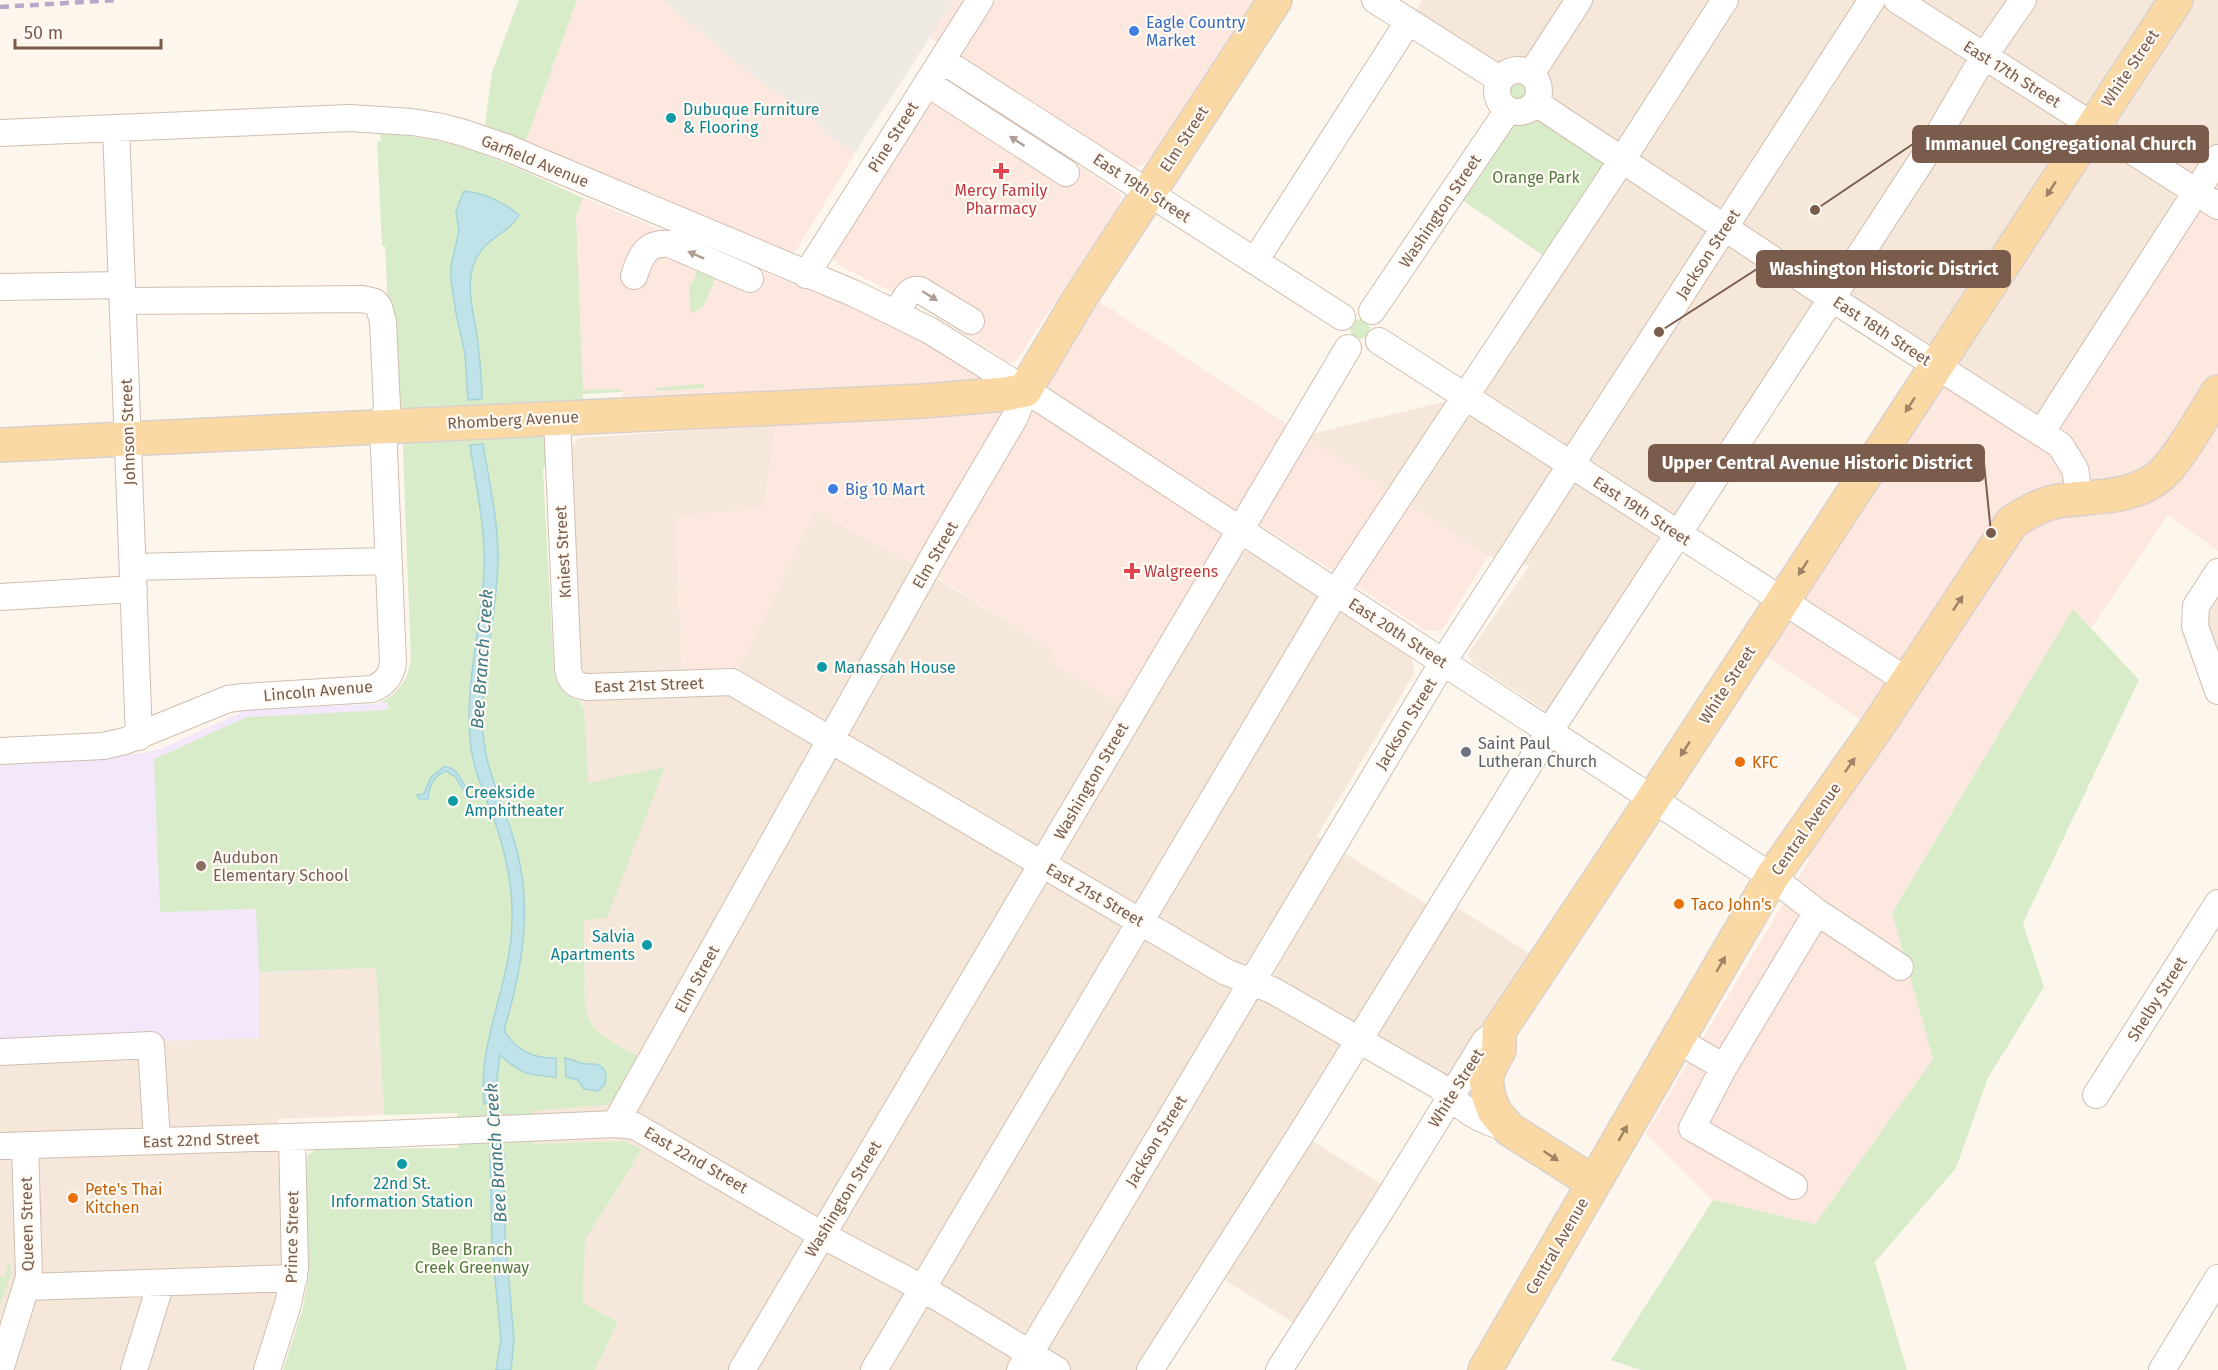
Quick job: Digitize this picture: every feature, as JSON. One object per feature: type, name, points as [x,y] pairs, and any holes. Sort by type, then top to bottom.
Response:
[{"type":"main road","name":"Elm Street","points":[[1025,390],[1078,301],[1275,0]]},
{"type":"main road","name":"White Street","points":[[1499,1031],[1653,800],[2092,125],[2176,0]]},
{"type":"main road","name":"Rhomberg Avenue","points":[[0,445],[923,401],[1006,394],[1025,390]]},
{"type":"main road","name":"Central Avenue","points":[[1485,1370],[1772,877],[1875,730],[2012,522],[2031,510],[2056,501],[2080,500],[2125,492],[2151,482],[2162,474],[2218,392]]},
{"type":"main road","points":[[1499,1031],[1499,1050],[1486,1078],[1488,1094],[1494,1111],[1509,1128]]},
{"type":"main road","name":"East 21st Street","points":[[1509,1128],[1594,1183]]},
{"type":"street","name":"Pine Street","points":[[806,275],[980,0]]},
{"type":"street","points":[[1375,0],[1499,79]]},
{"type":"street","points":[[1531,74],[1579,0]]},
{"type":"street","points":[[874,1370],[1336,592],[1467,396],[1725,0]]},
{"type":"street","name":"Jackson Street","points":[[1025,1362],[1443,662],[1872,0]]},
{"type":"street","name":"East 17th Street","points":[[1897,0],[2218,206]]},
{"type":"street","points":[[1150,1370],[1301,1134],[1549,732],[1935,140],[1983,56],[2023,0]]},
{"type":"street","points":[[1256,261],[1408,21]]},
{"type":"street","name":"East 19th Street","points":[[942,60],[1342,317]]},
{"type":"street","points":[[1514,69],[1531,74],[1539,88],[1536,103],[1523,112],[1508,110],[1501,105],[1496,88],[1499,79],[1514,69]]},
{"type":"street","points":[[927,84],[1066,173]]},
{"type":"street","name":"East 18th Street","points":[[1536,103],[1831,298],[2060,445],[2075,470],[2080,500]]},
{"type":"street","name":"Washington Street","points":[[1372,311],[1508,110]]},
{"type":"street","name":"Garfield Avenue","points":[[0,133],[346,118],[411,122],[442,127],[505,147],[897,313],[938,335],[1025,390]]},
{"type":"street","name":"Johnson Street","points":[[116,128],[139,737]]},
{"type":"street","points":[[2041,433],[2218,158]]},
{"type":"street","points":[[634,276],[640,257],[649,248],[659,243],[670,244],[750,279]]},
{"type":"street","points":[[0,287],[122,293]]},
{"type":"street","points":[[897,313],[907,294],[915,289],[971,321]]},
{"type":"street","name":"Lincoln Avenue","points":[[0,751],[104,746],[139,737],[228,699],[372,689],[380,686],[392,672],[383,426],[387,407],[382,312],[375,302],[362,299],[122,293]]},
{"type":"street","points":[[1353,308],[1366,308],[1372,311],[1381,324],[1379,340],[1368,350],[1348,348],[1340,337],[1339,323],[1342,317],[1353,308]]},
{"type":"street","name":"East 19th Street","points":[[1379,340],[1906,680]]},
{"type":"street","name":"Washington Street","points":[[742,1370],[1348,348]]},
{"type":"street","name":"East 20th Street","points":[[1025,390],[1772,877],[1817,912],[1900,967]]},
{"type":"street","name":"Elm Street","points":[[615,1124],[942,541],[1015,417],[1025,390]]},
{"type":"street","name":"Kniest Street","points":[[557,418],[568,672],[575,684]]},
{"type":"street","points":[[0,597],[133,578],[388,561]]},
{"type":"street","points":[[2218,573],[2196,606],[2195,626],[2218,692]]},
{"type":"street","name":"East 21st Street","points":[[575,684],[588,687],[732,682],[1226,972],[1272,990],[1438,1086],[1450,1098],[1494,1125],[1509,1128]]},
{"type":"street","name":"Shelby Street","points":[[2096,1095],[2218,903]]},
{"type":"street","points":[[1794,1186],[1692,1128],[1724,1067],[1817,912]]},
{"type":"street","name":"White Street","points":[[1279,1370],[1485,1041],[1499,1031]]},
{"type":"street","points":[[1677,1040],[1724,1067]]},
{"type":"street","points":[[0,1052],[151,1045],[157,1141]]},
{"type":"street","name":"East 22nd Street","points":[[13,1146],[615,1124],[635,1126],[822,1235],[924,1288],[1025,1362],[1057,1370]]},
{"type":"street","name":"Prince Street","points":[[267,1370],[294,1278],[292,1137]]},
{"type":"street","name":"Queen Street","points":[[0,1370],[30,1267],[13,1146]]},
{"type":"street","points":[[26,1287],[294,1278]]},
{"type":"street","points":[[2162,1370],[2218,1278]]},
{"type":"street","points":[[134,1370],[161,1283]]},
{"type":"shaded area","points":[[577,0],[665,0],[666,4],[806,113],[824,132],[855,153],[797,249],[791,252],[781,249],[526,141]]},
{"type":"shaded area","points":[[665,0],[954,0],[855,153],[824,132],[806,113],[753,76]]},
{"type":"shaded area","points":[[954,0],[1253,0],[1147,162],[1134,169],[1126,166],[929,37]]},
{"type":"shaded area","points":[[1422,0],[2218,0],[2218,158],[2041,433],[1831,299],[1552,715],[1473,663],[1468,654],[1530,565],[1488,556],[1304,436],[1467,396],[1622,161],[1408,22]]},
{"type":"shaded area","points":[[954,84],[1121,194],[1120,205],[1015,362],[1009,362],[917,304],[838,265],[832,255],[932,99],[948,85]]},
{"type":"shaded area","points":[[2218,158],[2218,551],[2168,515],[2091,628],[2073,610],[1892,913],[1933,1059],[1815,1224],[1713,1200],[1646,1133],[1810,859],[1792,847],[1875,730],[1752,646],[1936,366],[2040,433]]},
{"type":"shaded area","points":[[583,198],[902,328],[981,377],[982,381],[981,383],[618,400],[622,397],[621,389],[583,391],[576,217]]},
{"type":"shaded area","points":[[1097,300],[1488,556],[1444,627],[1438,631],[1425,630],[1239,511],[1120,704],[1047,660],[1053,650],[937,577]]},
{"type":"shaded area","points":[[999,410],[1002,415],[915,565],[815,511],[736,674],[683,676],[676,516],[764,508],[776,425]]},
{"type":"shaded area","points":[[776,425],[764,508],[676,517],[683,693],[727,692],[815,511],[915,565],[1053,650],[1048,660],[1143,717],[1238,557],[1244,551],[1249,552],[1407,654],[1412,660],[1415,672],[1317,836],[1444,915],[1451,904],[1531,954],[1452,1095],[1359,1039],[1301,1134],[1393,1191],[1297,1325],[1209,1270],[1141,1370],[595,1370],[618,1322],[583,1303],[585,1240],[642,1149],[623,1141],[534,1144],[532,1110],[606,1105],[612,1101],[640,1058],[601,1035],[588,1019],[585,1007],[584,919],[664,768],[586,784],[572,446],[579,438]]},
{"type":"shaded area","points":[[2218,572],[2218,691],[2196,606]]},
{"type":"shaded area","name":"Audubon Elementary School","points":[[389,698],[376,968],[259,973],[259,1038],[165,1041],[141,1035],[0,1040],[0,765],[95,759],[160,749],[249,709],[376,704]]},
{"type":"shaded area","points":[[376,968],[384,1115],[278,1119],[284,1278],[256,1370],[0,1370],[0,1063],[134,1057],[165,1041],[259,1038],[259,972]]},
{"type":"green space","points":[[519,0],[577,0],[526,141],[485,125],[492,72]]},
{"type":"green space","points":[[1518,81],[1525,84],[1528,91],[1525,98],[1518,101],[1511,98],[1508,91],[1511,84]]},
{"type":"green space","name":"Orange Park","points":[[1530,109],[1622,160],[1554,263],[1452,193],[1515,112]]},
{"type":"green space","name":"Bee Branch Creek Greenway","points":[[380,134],[434,140],[460,147],[485,155],[583,198],[576,217],[583,390],[621,389],[623,392],[583,394],[583,399],[622,397],[541,435],[547,439],[547,460],[543,470],[554,673],[564,691],[581,701],[581,707],[584,707],[588,783],[665,767],[607,918],[584,920],[585,1007],[588,1017],[592,1025],[606,1038],[640,1057],[612,1101],[606,1105],[532,1111],[534,1144],[623,1141],[642,1149],[585,1240],[583,1303],[618,1322],[595,1370],[283,1370],[303,1308],[309,1271],[306,1166],[308,1155],[316,1149],[458,1148],[457,1113],[384,1115],[376,968],[259,972],[256,909],[160,912],[154,759],[247,717],[388,710],[388,703],[382,702],[398,689],[410,666],[403,453],[403,445],[407,441],[393,412],[377,141],[381,141]]},
{"type":"green space","points":[[698,266],[710,273],[713,285],[703,307],[691,314],[689,284],[693,282]]},
{"type":"green space","points":[[1360,319],[1367,322],[1370,329],[1367,336],[1360,339],[1353,336],[1350,329],[1353,322]]},
{"type":"green space","points":[[704,384],[704,388],[655,391],[655,388]]},
{"type":"green space","points":[[2073,609],[2139,680],[2023,923],[2044,987],[1988,1078],[1956,1168],[1875,1262],[1907,1370],[1641,1370],[1611,1360],[1713,1200],[1815,1224],[1933,1059],[1892,913]]},
{"type":"green space","points":[[8,1263],[11,1274],[0,1305],[0,1277],[5,1277]]},
{"type":"water","points":[[464,191],[493,199],[519,215],[509,227],[485,246],[475,261],[472,271],[470,291],[478,343],[482,399],[468,400],[465,354],[451,280],[451,266],[459,231],[456,211]]},
{"type":"water","points":[[483,444],[495,514],[498,557],[482,712],[483,734],[492,777],[516,847],[524,893],[520,962],[504,1030],[519,1048],[526,1052],[540,1057],[556,1058],[556,1077],[525,1072],[500,1055],[497,1078],[498,1103],[484,1104],[485,1057],[507,966],[511,943],[512,907],[505,858],[495,822],[476,771],[470,739],[471,677],[484,572],[484,540],[470,445]]},
{"type":"water","points":[[444,767],[458,774],[466,791],[463,790],[455,776],[446,771],[432,782],[428,799],[419,799],[417,795],[424,794],[431,777]]},
{"type":"water","points":[[565,1058],[601,1066],[606,1075],[605,1084],[598,1091],[584,1089],[578,1080],[566,1077]]},
{"type":"water","points":[[504,1153],[505,1233],[514,1340],[511,1370],[496,1370],[501,1339],[492,1248],[490,1154]]},
{"type":"waterway","name":"Bee Branch Creek","points":[[490,1096],[494,1124]]},
{"type":"waterway","name":"Bee Branch Creek","points":[[496,1135],[498,1160]]},
{"type":"railway","points":[[0,7],[116,0]]},
{"type":"place","name":"Eagle Country Market","points":[[1134,31]]},
{"type":"place","name":"Dubuque Furniture & Flooring","points":[[671,118]]},
{"type":"place","name":"Mercy Family Pharmacy","points":[[1001,171]]},
{"type":"place","name":"Immanuel Congregational Church","points":[[1815,210]]},
{"type":"place","name":"Washington Historic District","points":[[1659,332]]},
{"type":"place","name":"Big 10 Mart","points":[[833,489]]},
{"type":"place","name":"Upper Central Avenue Historic District","points":[[1991,533]]},
{"type":"place","name":"Walgreens","points":[[1132,571]]},
{"type":"place","name":"Manassah House","points":[[822,667]]},
{"type":"place","name":"Saint Paul Lutheran Church","points":[[1466,752]]},
{"type":"place","name":"KFC","points":[[1740,762]]},
{"type":"place","name":"Creekside Amphitheater","points":[[453,801]]},
{"type":"place","name":"Audubon Elementary School","points":[[201,866]]},
{"type":"place","name":"Taco John's","points":[[1679,904]]},
{"type":"place","name":"Salvia Apartments","points":[[647,945]]},
{"type":"place","name":"22nd St. Information Station","points":[[402,1164]]},
{"type":"place","name":"Pete's Thai Kitchen","points":[[73,1198]]}]
